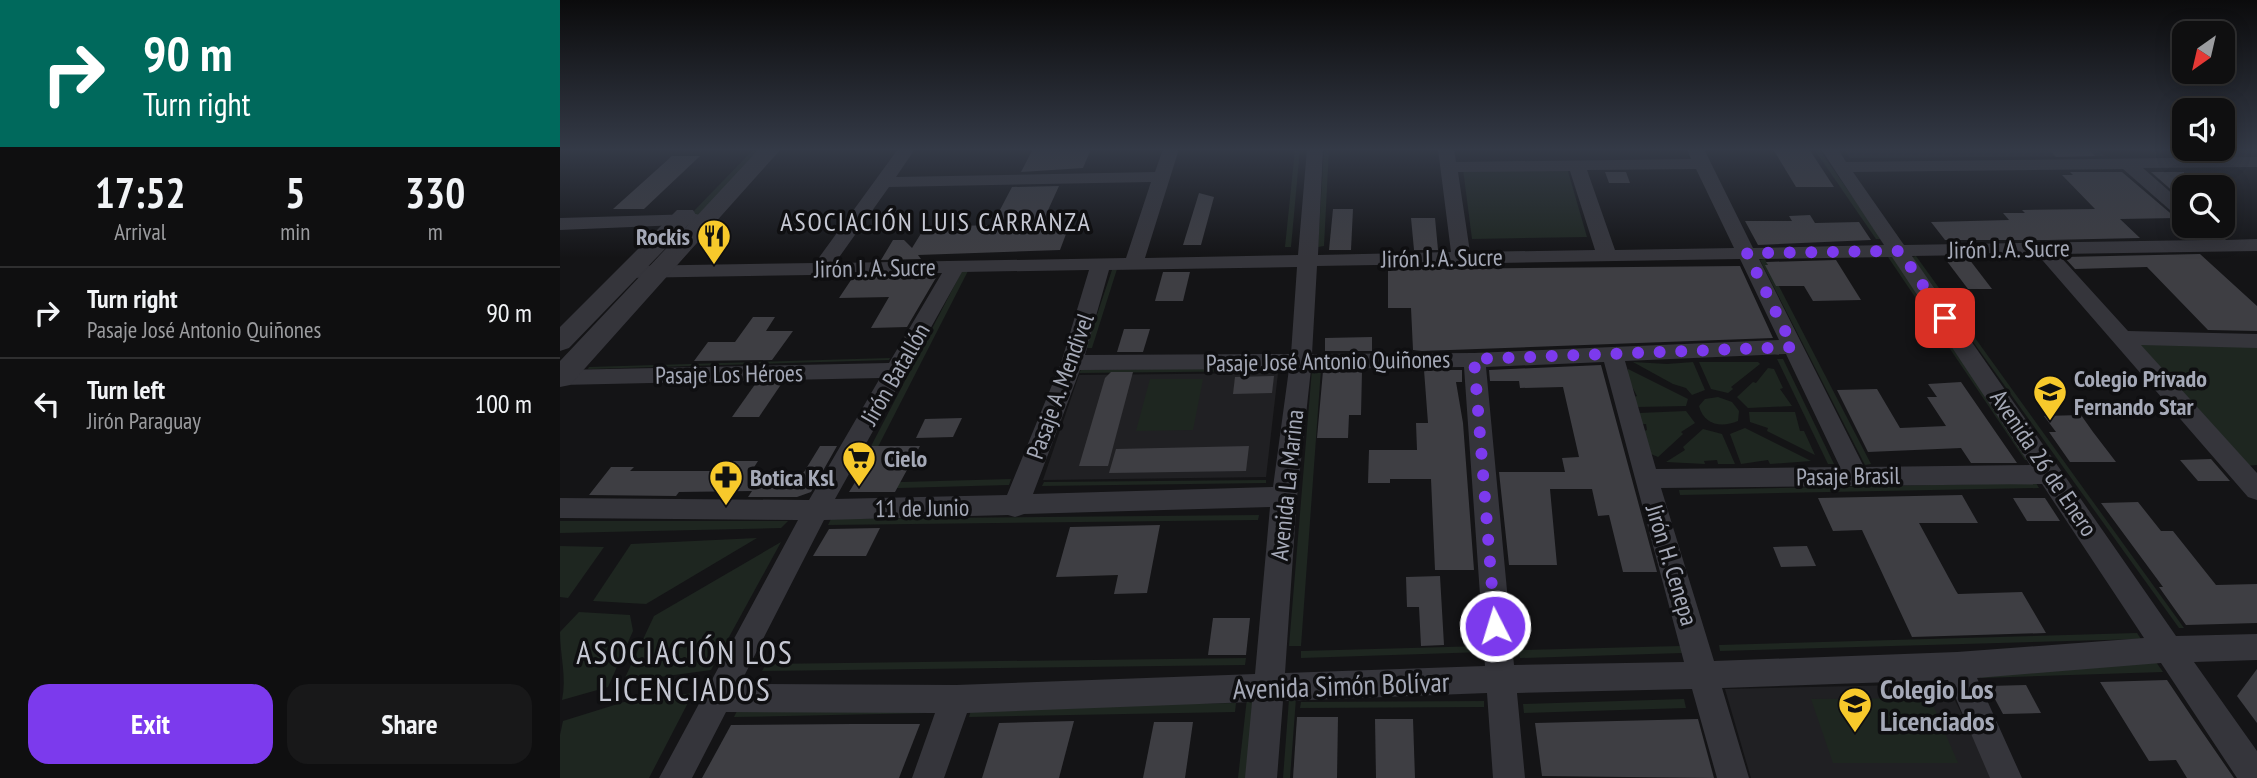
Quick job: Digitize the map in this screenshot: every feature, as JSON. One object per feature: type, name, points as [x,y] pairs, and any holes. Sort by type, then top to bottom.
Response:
[{"type":"street","points":[[560,342],[626,272],[691,221],[725,185]]},
{"type":"street","points":[[821,269],[882,185]]},
{"type":"street","points":[[1134,263],[1159,185]]},
{"type":"street","name":"Avenida La Marina","points":[[1261,778],[1284,497],[1301,362],[1313,185]]},
{"type":"street","points":[[1451,185],[1461,258]]},
{"type":"street","points":[[1584,185],[1607,256]]},
{"type":"street","points":[[1713,185],[1856,475]]},
{"type":"street","name":"Avenida 26 de Enero","points":[[1854,185],[2256,778]]},
{"type":"street","points":[[2153,185],[2172,202]]},
{"type":"street","points":[[560,223],[691,221]]},
{"type":"street","points":[[561,377],[658,271],[691,221]]},
{"type":"street","points":[[2213,238],[2222,246]]},
{"type":"street","name":"Jirón J. A. Sucre","points":[[626,272],[2257,245]]},
{"type":"street","points":[[2042,248],[2253,481]]},
{"type":"street","name":"Pasaje A. Mendivel","points":[[1015,507],[1072,363],[1101,264]]},
{"type":"street","name":"Jirón Batallón","points":[[675,778],[816,510],[956,267]]},
{"type":"street","points":[[2121,338],[2257,341]]},
{"type":"street","name":"Pasaje José Antonio Quiñones","points":[[1072,363],[1474,359],[1793,347]]},
{"type":"street","name":"Jirón H. Cenepa","points":[[1612,352],[1733,778]]},
{"type":"street","points":[[1474,359],[1509,778]]},
{"type":"street","name":"Pasaje Los Héroes","points":[[561,377],[898,370]]},
{"type":"street","name":"Pasaje Brasil","points":[[1646,479],[2051,474]]},
{"type":"street","name":"11 de Junio","points":[[560,508],[816,510],[1015,507],[1284,497]]},
{"type":"street","name":"Avenida Simón Bolívar","points":[[718,698],[956,699],[1500,679],[1704,675],[1958,666],[2169,649],[2257,647]]},
{"type":"street","points":[[1958,666],[2006,778]]},
{"type":"street","points":[[928,778],[956,699]]},
{"type":"shaded area","points":[[719,185],[728,185],[700,215],[690,215]]},
{"type":"shaded area","points":[[1291,185],[1297,185],[1291,247],[1285,247]]},
{"type":"shaded area","points":[[1322,185],[1327,185],[1324,246],[1318,247]]},
{"type":"shaded area","points":[[1465,185],[1572,185],[1587,237],[1472,239]]},
{"type":"shaded area","points":[[1839,185],[1844,185],[1882,239],[1876,239]]},
{"type":"shaded area","points":[[1916,256],[2184,628],[2179,628],[1912,257]]},
{"type":"shaded area","points":[[1888,257],[1893,257],[2032,461],[2025,460]]},
{"type":"shaded area","points":[[1765,259],[1871,464],[1865,465],[1760,260]]},
{"type":"shaded area","points":[[963,269],[969,269],[862,478],[854,479]]},
{"type":"shaded area","points":[[1117,269],[1092,348],[1086,348],[1112,270]]},
{"type":"shaded area","points":[[2257,342],[2257,465],[2245,466],[2134,345]]},
{"type":"shaded area","points":[[890,358],[889,360],[588,369],[589,367]]},
{"type":"shaded area","points":[[1777,359],[1783,359],[1834,464],[1828,464]]},
{"type":"shaded area","points":[[1633,362],[1693,362],[1705,390],[1692,395],[1686,388],[1673,384]]},
{"type":"shaded area","points":[[1699,362],[1760,364],[1731,387],[1733,389],[1728,393],[1711,389]]},
{"type":"shaded area","points":[[1274,367],[1273,371],[1079,373],[1081,370]]},
{"type":"shaded area","points":[[1768,368],[1774,369],[1783,388],[1780,389],[1792,406],[1748,408],[1737,397],[1753,382],[1756,383]]},
{"type":"shaded area","points":[[1312,369],[1321,369],[1301,646],[1289,646]]},
{"type":"shaded area","points":[[1628,369],[1688,399],[1686,406],[1637,407],[1634,397],[1637,396],[1626,375]]},
{"type":"shaded area","points":[[1278,373],[1266,477],[1043,480],[1079,375]]},
{"type":"shaded area","points":[[1150,379],[1203,379],[1193,430],[1136,431]]},
{"type":"shaded area","points":[[1718,397],[1732,402],[1739,411],[1738,421],[1720,424],[1705,417],[1699,406],[1705,399]]},
{"type":"shaded area","points":[[1686,411],[1695,423],[1681,432],[1683,434],[1658,457],[1651,454],[1644,431],[1647,430],[1646,424],[1642,424],[1639,413]]},
{"type":"shaded area","points":[[1749,412],[1795,412],[1800,431],[1804,431],[1815,455],[1767,431],[1768,428],[1750,422]]},
{"type":"shaded area","points":[[1745,428],[1811,461],[1770,464],[1768,460],[1741,464],[1730,434]]},
{"type":"shaded area","points":[[1703,429],[1722,434],[1735,464],[1718,464],[1717,460],[1704,461],[1705,464],[1666,462],[1685,450],[1683,447]]},
{"type":"shaded area","points":[[1011,479],[1009,485],[863,489],[866,483]]},
{"type":"shaded area","points":[[1266,480],[1266,483],[1042,486],[1044,482]]},
{"type":"shaded area","points":[[2036,483],[2039,488],[1680,495],[1679,490]]},
{"type":"shaded area","points":[[1259,515],[1258,520],[828,525],[831,519]]},
{"type":"shaded area","points":[[560,521],[788,521],[781,528],[560,533]]},
{"type":"shaded area","points":[[757,538],[646,604],[593,601],[631,544]]},
{"type":"shaded area","points":[[781,542],[711,670],[623,682],[654,616]]},
{"type":"shaded area","points":[[560,546],[604,547],[568,598],[560,597]]},
{"type":"shaded area","points":[[579,612],[630,615],[633,631],[608,687],[562,700],[564,675],[560,632]]},
{"type":"shaded area","points":[[2137,633],[2141,639],[1720,651],[1719,645]]},
{"type":"shaded area","points":[[1483,646],[1484,652],[1301,658],[1301,651]]},
{"type":"shaded area","points":[[1680,646],[1682,653],[1520,658],[1519,650]]},
{"type":"shaded area","points":[[1246,658],[1245,665],[762,671],[766,664]]},
{"type":"shaded area","points":[[2156,662],[2163,672],[1981,678],[1975,668]]},
{"type":"shaded area","name":"Colegio Los Licenciados","points":[[1947,684],[1993,778],[1751,778],[1725,689]]},
{"type":"shaded area","points":[[693,693],[649,778],[560,778],[560,735],[563,721],[624,702]]},
{"type":"shaded area","points":[[1247,698],[1255,698],[1247,778],[1238,778]]},
{"type":"shaded area","points":[[1296,698],[1290,778],[1283,778],[1289,699]]},
{"type":"shaded area","points":[[1930,698],[1958,763],[1833,763],[1811,699]]},
{"type":"shaded area","points":[[1684,699],[1686,708],[1524,713],[1523,704]]},
{"type":"shaded area","points":[[1484,701],[1484,707],[1300,708],[1301,702]]},
{"type":"shaded area","points":[[1236,703],[1235,712],[969,717],[972,707]]},
{"type":"shaded area","points":[[931,704],[928,713],[734,717],[739,707]]},
{"type":"building","points":[[639,185],[669,185],[644,209],[613,209]]},
{"type":"building","points":[[1795,185],[1834,187],[1796,187]]},
{"type":"building","points":[[2072,185],[2138,185],[2172,215],[2172,218],[2120,219],[2140,238],[2048,240],[1945,240],[1931,222],[2009,220],[2003,213],[2025,213],[2022,210],[2095,209]]},
{"type":"building","points":[[1059,186],[1044,219],[1061,219],[1058,227],[1069,226],[1060,250],[918,255],[921,259],[881,260],[893,240],[904,240],[912,248],[925,227],[992,225],[1012,187]]},
{"type":"building","points":[[1199,193],[1214,197],[1201,245],[1183,245]]},
{"type":"building","points":[[1333,209],[1353,209],[1351,250],[1329,250]]},
{"type":"building","points":[[1810,215],[1815,223],[1859,222],[1871,240],[1758,245],[1745,221],[1792,221],[1789,216]]},
{"type":"building","points":[[1411,218],[1435,218],[1438,250],[1414,250]]},
{"type":"building","points":[[2200,254],[2257,306],[2257,331],[2208,330],[2147,267],[2075,269],[2064,257]]},
{"type":"building","points":[[1969,259],[1992,289],[1968,289],[1946,260]]},
{"type":"building","points":[[1836,260],[1861,300],[1813,301],[1804,286],[1776,286],[1765,265],[1768,265],[1766,262]]},
{"type":"building","points":[[1740,266],[1773,338],[1422,351],[1413,350],[1411,308],[1388,308],[1388,270],[1435,267],[1434,269]]},
{"type":"building","points":[[1163,272],[1190,272],[1183,301],[1155,301]]},
{"type":"building","points":[[937,276],[907,327],[871,328],[889,297],[839,298],[853,277]]},
{"type":"building","points":[[753,317],[775,317],[766,331],[793,331],[772,360],[694,361],[708,342],[735,342]]},
{"type":"building","points":[[1124,329],[1150,329],[1143,352],[1117,352]]},
{"type":"building","points":[[1372,337],[1372,351],[1325,351],[1325,338]]},
{"type":"building","points":[[1601,365],[1657,572],[1623,572],[1609,515],[1598,516],[1592,489],[1550,489],[1557,565],[1509,565],[1499,472],[1565,472],[1562,458],[1579,457],[1563,387],[1520,388],[1519,381],[1490,381],[1489,370]]},
{"type":"building","points":[[1424,370],[1462,370],[1462,382],[1456,382],[1463,423],[1474,570],[1435,570],[1431,479],[1390,479],[1390,483],[1368,483],[1369,450],[1417,450],[1416,423],[1428,423]]},
{"type":"building","points":[[1323,371],[1362,371],[1361,415],[1349,415],[1348,438],[1317,438]]},
{"type":"building","points":[[1111,372],[1133,372],[1108,466],[1079,466],[1105,378]]},
{"type":"building","points":[[1274,376],[1272,393],[1233,394],[1235,377]]},
{"type":"building","points":[[1961,382],[2017,463],[1971,463],[1961,448],[1868,452],[1837,390],[1877,389],[1900,428],[1946,426],[1927,397],[1937,397],[1928,384]]},
{"type":"building","points":[[756,383],[782,383],[759,417],[732,417]]},
{"type":"building","points":[[2081,415],[2116,462],[2070,462],[2049,432],[2056,432],[2044,416]]},
{"type":"building","points":[[962,418],[953,437],[916,438],[925,419]]},
{"type":"building","points":[[820,446],[837,446],[811,492],[797,497],[748,497],[752,491],[679,492],[676,496],[589,495],[611,467],[634,467],[630,471],[722,471],[728,461],[758,461],[751,472],[804,472]]},
{"type":"building","points":[[868,446],[920,446],[895,492],[849,492],[862,471],[851,475]]},
{"type":"building","points":[[1249,446],[1246,471],[1109,473],[1116,449]]},
{"type":"building","points":[[2211,459],[2230,481],[2198,481],[2180,460]]},
{"type":"building","points":[[1962,495],[1978,523],[1919,523],[1956,591],[1958,594],[2022,592],[2046,633],[1912,637],[1862,530],[1833,531],[1818,498]]},
{"type":"building","points":[[2013,498],[2045,498],[2060,521],[2027,521]]},
{"type":"building","points":[[2138,502],[2161,531],[2173,531],[2216,585],[2257,584],[2257,623],[2186,625],[2159,587],[2163,587],[2101,503]]},
{"type":"building","points":[[1160,525],[1147,593],[1114,594],[1118,575],[1056,577],[1070,527]]},
{"type":"building","points":[[880,528],[866,556],[813,556],[829,529]]},
{"type":"building","points":[[1807,546],[1816,566],[1781,567],[1773,547]]},
{"type":"building","points":[[1440,576],[1444,645],[1421,646],[1419,607],[1407,607],[1406,577]]},
{"type":"building","points":[[1213,618],[1250,618],[1246,655],[1208,655]]},
{"type":"building","points":[[2257,669],[2257,723],[2237,696]]},
{"type":"building","points":[[2167,680],[2234,778],[2187,778],[2176,760],[2149,761],[2100,682]]},
{"type":"building","points":[[2026,685],[2041,713],[2003,714],[1988,686]]},
{"type":"building","points":[[1297,717],[1338,717],[1337,778],[1293,778]]},
{"type":"building","points":[[1375,719],[1413,719],[1415,778],[1376,778]]},
{"type":"building","points":[[1698,719],[1714,778],[1542,776],[1535,723]]},
{"type":"building","points":[[1074,721],[1059,778],[982,778],[999,723]]},
{"type":"building","points":[[1154,722],[1193,722],[1185,778],[1143,778]]},
{"type":"building","points":[[920,724],[899,778],[702,778],[731,725]]},
{"type":"place","name":"Rockis","points":[[714,266]]},
{"type":"place","name":"Colegio Privado Fernando Star","points":[[2050,422]]},
{"type":"place","name":"Cielo","points":[[859,488]]},
{"type":"place","name":"Botica Ksl","points":[[726,507]]},
{"type":"place","name":"Colegio Los Licenciados","points":[[1855,734]]},
{"type":"district","name":"ASOCIACIÓN LUIS CARRANZA","points":[[936,221]]},
{"type":"district","name":"ASOCIACIÓN LOS LICENCIADOS","points":[[685,670]]},
{"type":"route","points":[[1495,626],[1474,359],[1793,347],[1747,253],[1900,251],[1945,318]]}]
